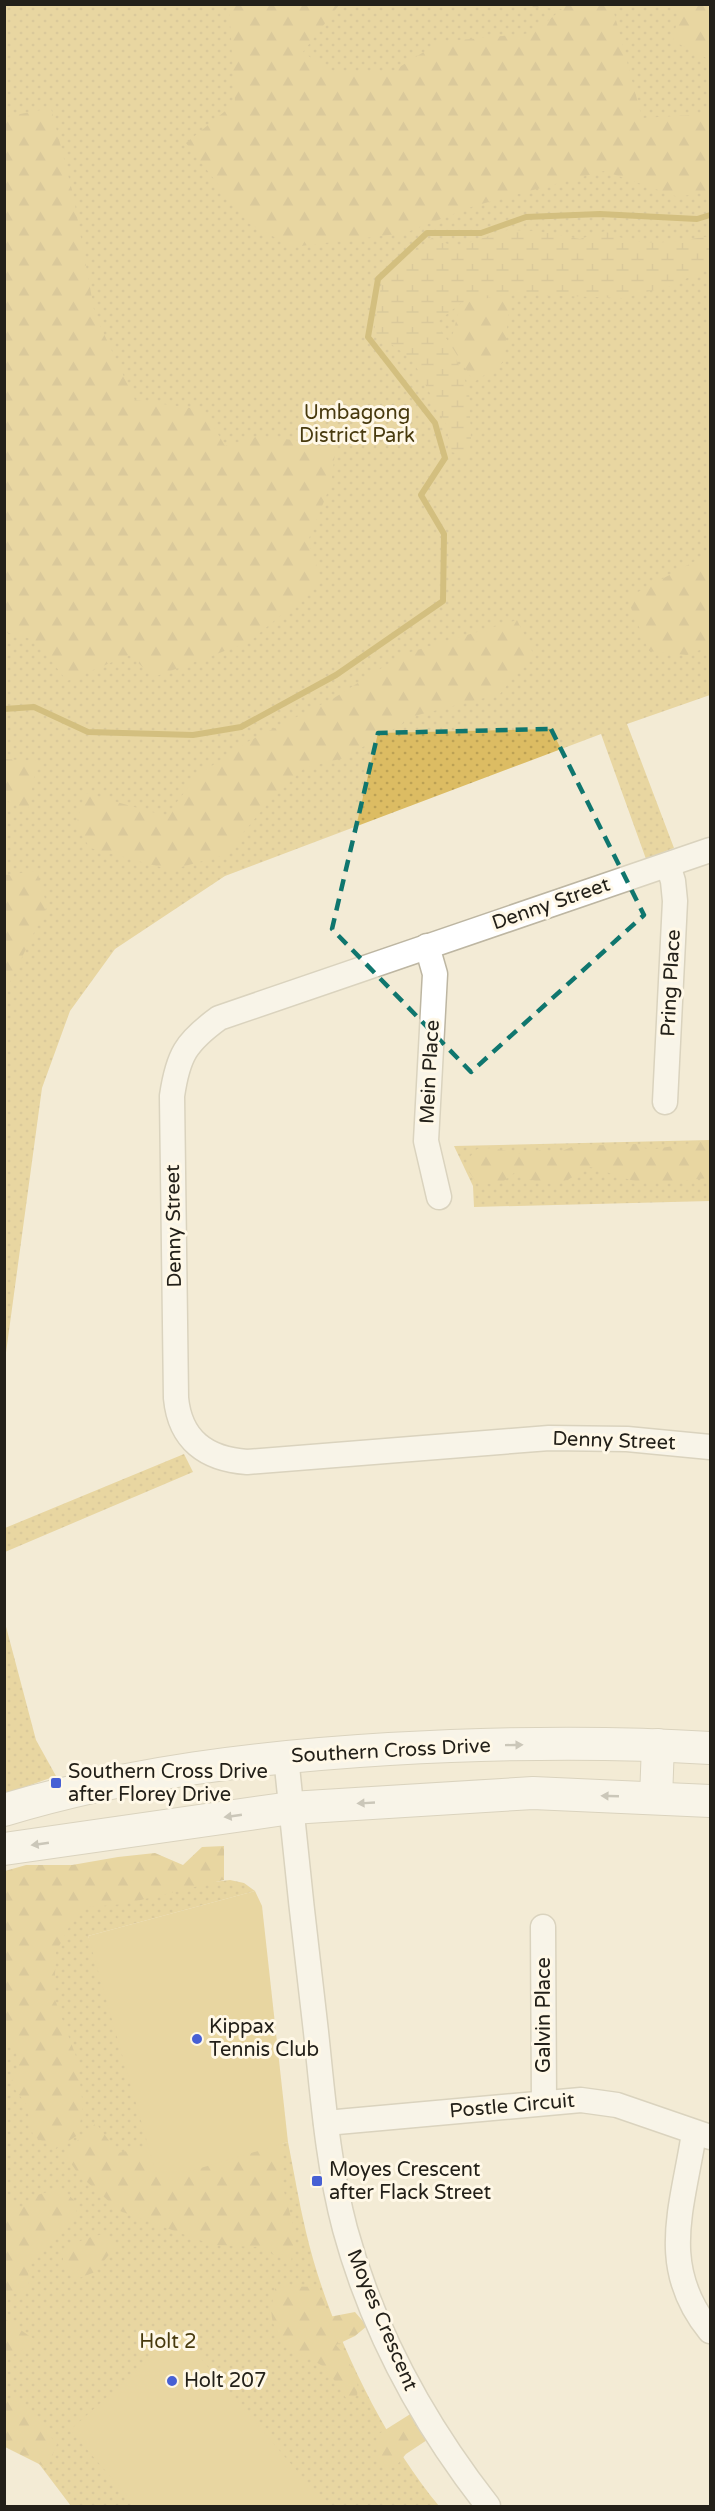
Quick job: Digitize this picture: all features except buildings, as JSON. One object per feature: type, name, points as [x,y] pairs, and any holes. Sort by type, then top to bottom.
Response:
[{"type":"main road","name":"Southern Cross Drive","points":[[4,1810],[136,1777],[285,1756],[446,1746],[552,1744],[711,1748]]},
{"type":"main road","points":[[656,1798],[658,1745]]},
{"type":"main road","points":[[4,1849],[291,1808],[533,1793],[711,1801]]},
{"type":"street","name":"Denny Street","points":[[711,850],[219,1018],[197,1034],[182,1056],[176,1069],[172,1096],[176,1398],[184,1428],[197,1445],[215,1457],[225,1461],[246,1462],[549,1438],[627,1439],[711,1447]]},
{"type":"street","name":"Pring Place","points":[[664,1102],[675,902],[673,881],[668,865]]},
{"type":"street","name":"Mein Place","points":[[427,946],[435,974],[426,1141],[439,1197]]},
{"type":"street","name":"Moyes Crescent","points":[[285,1756],[326,2123],[345,2229],[360,2278],[380,2326],[426,2421],[488,2506]]},
{"type":"street","name":"Galvin Place","points":[[543,1928],[544,2102]]},
{"type":"street","name":"Postle Circuit","points":[[326,2123],[581,2100],[617,2104],[702,2135],[678,2231],[678,2260],[686,2293],[711,2331]]},
{"type":"highlighted area","points":[[551,729],[644,915],[471,1072],[332,929],[378,733]]},
{"type":"green space","name":"Umbagong District Park","points":[[5,5],[710,5],[710,695],[627,724],[674,848],[646,859],[601,734],[225,876],[115,949],[70,1011],[42,1088],[5,1360]]},
{"type":"green space","points":[[229,5],[339,5],[303,52],[329,71],[393,71],[440,42],[533,33],[562,9],[502,5],[612,5],[642,118],[710,114],[710,191],[678,197],[604,171],[474,206],[405,233],[293,247],[248,223],[186,143],[235,103]]},
{"type":"green space","points":[[680,5],[710,5],[710,60],[673,41]]},
{"type":"green space","points":[[51,108],[73,194],[95,315],[135,400],[204,410],[225,446],[259,436],[336,445],[331,484],[308,541],[322,581],[249,642],[154,677],[129,655],[67,681],[35,640],[5,632],[5,117]]},
{"type":"green space","points":[[507,230],[536,231],[580,239],[605,231],[618,237],[644,242],[710,236],[710,267],[671,286],[622,298],[510,294],[461,303],[436,323],[450,344],[469,390],[471,440],[469,457],[448,451],[448,428],[412,359],[374,332],[382,280],[432,238],[456,247]]},
{"type":"green space","points":[[510,294],[504,362],[474,382],[450,344],[461,303]]},
{"type":"green space","points":[[710,553],[710,646],[687,655],[649,651],[627,598]]},
{"type":"green space","points":[[517,620],[533,653],[500,694],[418,715],[344,758],[304,768],[270,801],[224,855],[171,870],[90,848],[76,826],[85,793],[166,816],[198,775],[249,741],[334,698],[404,654]]},
{"type":"green space","points":[[5,759],[37,761],[28,811],[5,800]]},
{"type":"green space","points":[[37,871],[47,906],[5,992],[5,875]]},
{"type":"green space","points":[[710,1140],[710,1201],[474,1207],[473,1186],[454,1146]]},
{"type":"green space","points":[[710,1140],[710,1178],[647,1183],[586,1166],[569,1179],[560,1182],[543,1183],[514,1173],[500,1184],[477,1183],[467,1169],[467,1160],[477,1149],[492,1148],[521,1154],[541,1150],[557,1153],[574,1146],[636,1144],[649,1150]]},
{"type":"green space","points":[[184,1454],[193,1472],[5,1552],[5,1528]]},
{"type":"green space","points":[[4,1619],[36,1740],[56,1776],[5,1794]]},
{"type":"green space","points":[[224,1846],[224,1880],[124,1904],[79,1908],[56,1952],[54,1997],[77,2059],[83,2106],[78,2135],[56,2149],[33,2136],[26,2104],[10,2083],[20,2069],[14,2045],[5,2038],[5,1871],[26,1865],[72,1865],[155,1853],[183,1865],[202,1847]]},
{"type":"green space","name":"Holt 2","points":[[230,1880],[244,1883],[255,1891],[88,1936],[184,2173],[288,2142],[303,2221],[315,2267],[342,2340],[358,2376],[396,2446],[439,2506],[71,2506],[5,2419],[5,2292],[12,2218],[4,2198],[5,1907]]},
{"type":"green space","name":"Kippax Tennis Club","points":[[255,1891],[262,1906],[288,2142],[184,2173],[156,2173],[88,1936]]},
{"type":"green space","points":[[96,2123],[118,2153],[152,2145],[283,2126],[282,2184],[295,2232],[291,2263],[258,2247],[213,2245],[120,2211],[79,2175],[64,2153]]},
{"type":"green space","points":[[61,2188],[75,2201],[77,2215],[28,2262],[29,2292],[5,2295],[5,2201],[21,2208],[37,2195]]},
{"type":"green space","points":[[105,2234],[116,2246],[95,2272],[77,2279],[63,2268],[63,2252],[82,2240]]},
{"type":"green space","points":[[276,2286],[319,2287],[329,2317],[355,2312],[367,2326],[355,2336],[336,2345],[349,2362],[355,2375],[357,2396],[346,2398],[326,2368],[309,2358],[305,2359],[280,2336],[273,2321],[272,2311]]},
{"type":"green space","points":[[5,2319],[38,2342],[5,2359]]},
{"type":"green space","name":"Holt 207","points":[[179,2333],[327,2506],[136,2506],[70,2430]]},
{"type":"green space","points":[[17,2398],[57,2444],[47,2468],[5,2447],[4,2400]]},
{"type":"green space","points":[[412,2413],[427,2440],[406,2454],[396,2466],[387,2470],[378,2454],[377,2435]]},
{"type":"waterway","points":[[4,709],[34,707],[88,732],[193,735],[241,727],[336,675],[443,601],[444,534],[421,495],[445,458],[435,423],[368,337],[378,279],[427,233],[481,233],[526,217],[600,214],[697,219],[710,215]]},
{"type":"place","name":"Southern Cross Drive after Florey Drive","points":[[56,1783]]},
{"type":"place","name":"Kippax Tennis Club","points":[[197,2039]]},
{"type":"place","name":"Moyes Crescent after Flack Street","points":[[317,2181]]},
{"type":"place","name":"Holt 207","points":[[172,2381]]}]
